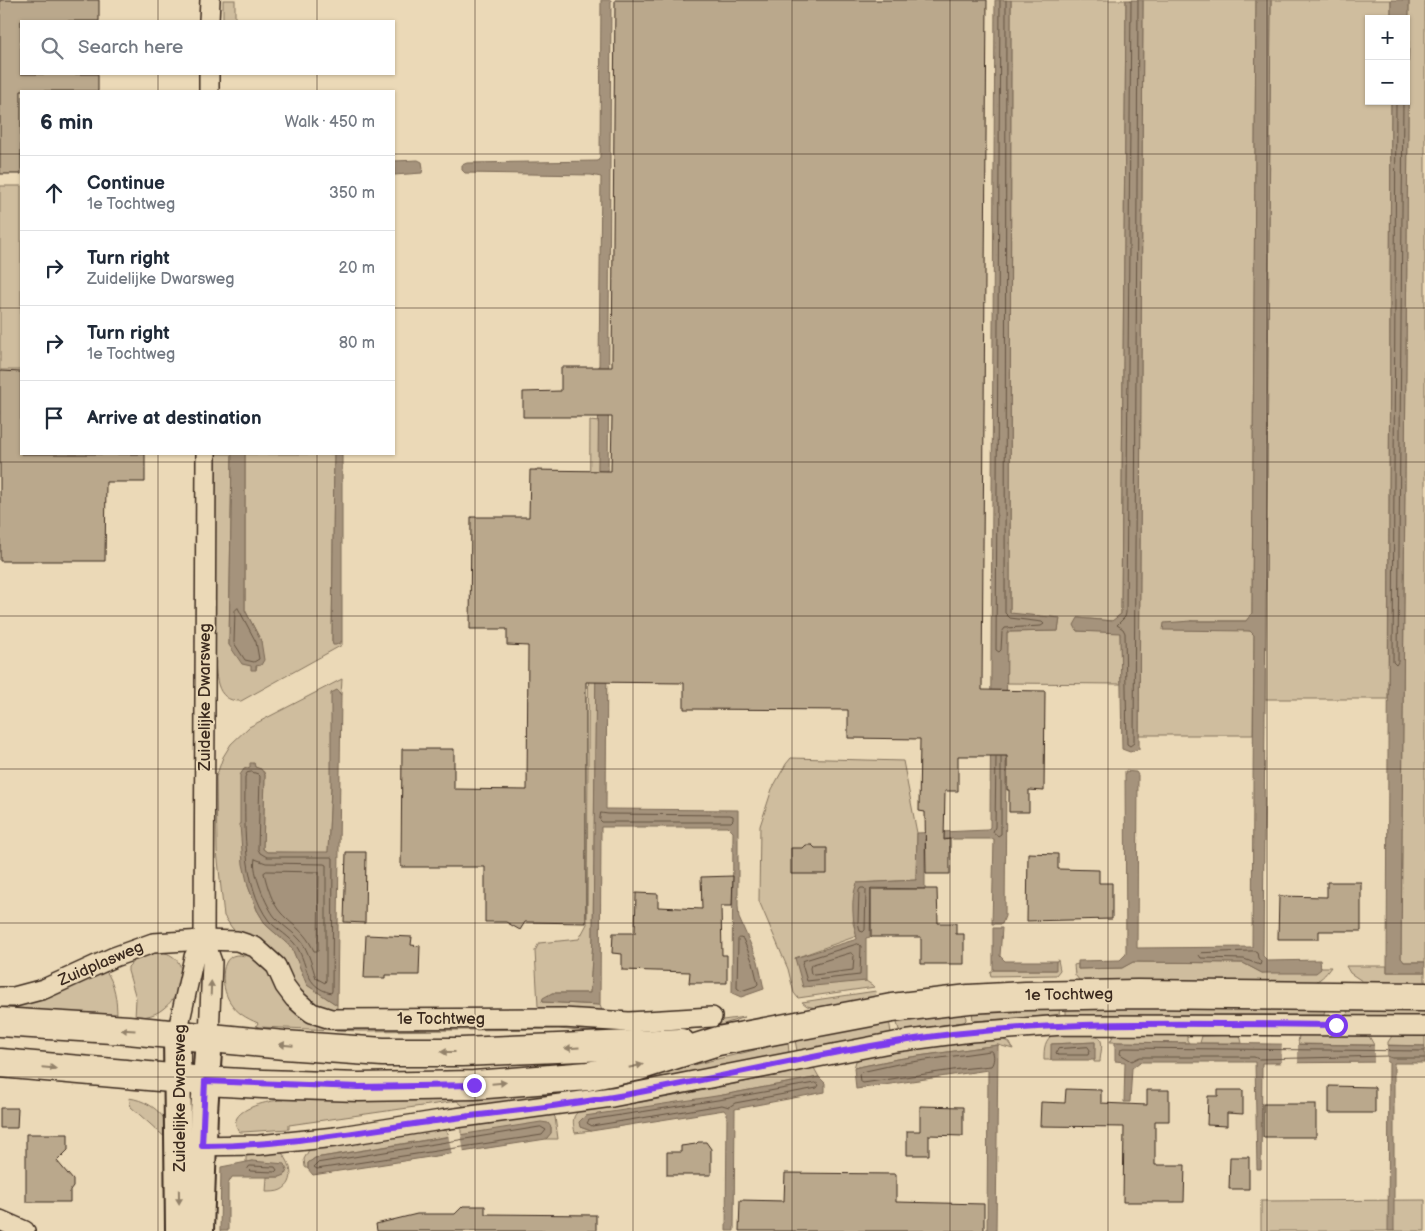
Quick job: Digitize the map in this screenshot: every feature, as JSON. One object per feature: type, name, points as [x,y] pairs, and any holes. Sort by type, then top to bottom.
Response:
[{"type":"main road","name":"1e Tochtweg","points":[[177,1034],[284,1045],[383,1052],[471,1052],[715,1029],[969,999],[1128,994],[1425,997]]},
{"type":"main road","points":[[0,1022],[177,1034]]},
{"type":"main road","name":"1e Tochtweg","points":[[178,1078],[205,1081],[359,1087],[474,1085],[588,1076],[639,1066],[715,1029]]},
{"type":"main road","points":[[0,1063],[178,1078]]},
{"type":"street","points":[[210,0],[210,20]]},
{"type":"street","points":[[209,75],[209,90]]},
{"type":"street","name":"Zuidelijke Dwarsweg","points":[[179,1231],[190,1146],[205,1081],[212,962],[204,940],[206,455]]},
{"type":"street","name":"Zuidelijke Dwarsweg","points":[[200,1231],[190,1146],[178,1078],[177,1034],[194,957],[204,940]]},
{"type":"street","name":"Zuidplasweg","points":[[0,997],[14,997],[44,989],[114,957],[154,942],[204,940]]},
{"type":"street","name":"1e Tochtweg","points":[[204,940],[237,941],[255,947],[276,966],[285,986],[294,998],[312,1013],[331,1019],[563,1018],[715,1029]]},
{"type":"street","name":"1e Tochtweg","points":[[190,1146],[259,1145],[612,1097],[895,1042],[970,1032],[1063,1025],[1425,1026]]},
{"type":"street","points":[[0,1220],[25,1231]]},
{"type":"shaded area","points":[[223,0],[235,0],[235,20],[223,20]]},
{"type":"shaded area","points":[[1011,0],[1126,0],[1121,614],[1113,621],[1078,618],[1077,631],[1120,632],[1121,684],[1006,683],[1007,632],[1058,631],[1060,618],[1010,614]]},
{"type":"shaded area","points":[[1143,0],[1256,0],[1252,614],[1246,621],[1191,621],[1250,631],[1254,635],[1253,735],[1139,735]]},
{"type":"shaded area","points":[[1271,0],[1391,0],[1391,15],[1365,15],[1365,105],[1391,105],[1388,699],[1265,699]]},
{"type":"shaded area","points":[[1409,0],[1425,0],[1425,962],[1404,962],[1401,958],[1408,105],[1410,105]]},
{"type":"shaded area","points":[[0,186],[20,186],[20,370],[0,370]]},
{"type":"shaded area","points":[[590,421],[599,422],[593,938],[590,993],[552,993],[542,1002],[600,1005],[602,1011],[540,1009],[538,1006],[535,951],[539,943],[579,939],[587,924]]},
{"type":"shaded area","points":[[216,455],[232,455],[229,645],[256,670],[261,641],[245,610],[245,455],[334,455],[332,641],[340,644],[342,641],[342,645],[241,701],[232,700],[221,692],[218,685],[215,654]]},
{"type":"shaded area","points":[[342,679],[341,695],[339,692],[331,788],[328,853],[267,852],[263,849],[265,775],[264,772],[255,767],[254,763],[248,886],[257,910],[266,925],[292,948],[307,985],[337,1005],[337,1011],[319,1007],[296,989],[283,962],[272,948],[237,932],[224,916],[217,851],[216,777],[223,757],[231,744],[249,727]]},
{"type":"shaded area","points":[[791,758],[903,761],[917,833],[916,880],[857,883],[853,923],[857,936],[795,958],[855,981],[866,981],[875,987],[798,998],[794,993],[788,969],[759,901],[760,826],[772,789]]},
{"type":"shaded area","points":[[156,951],[167,954],[175,959],[180,966],[182,974],[181,983],[172,1001],[161,1010],[151,1015],[135,1018],[136,998],[128,967],[140,954]]},
{"type":"shaded area","points":[[247,952],[265,965],[300,1016],[671,1027],[745,1017],[721,1025],[701,1028],[619,1035],[559,1029],[360,1031],[259,1027],[256,1026],[258,1023],[236,1009],[230,1002],[224,987],[223,979],[226,963],[236,955],[245,956]]},
{"type":"shaded area","points":[[1058,960],[1060,970],[1056,975],[991,976],[990,972],[993,970],[1055,970],[1056,961]]},
{"type":"shaded area","points":[[1133,962],[1243,963],[1262,973],[1331,967],[1320,979],[1310,983],[1080,981],[1075,975],[1074,965],[1078,964],[1078,969],[1122,968]]},
{"type":"shaded area","points":[[1346,966],[1387,966],[1387,972],[1425,972],[1425,983],[1365,983],[1350,973]]},
{"type":"shaded area","points":[[105,970],[113,986],[117,1017],[0,1009],[0,1003]]},
{"type":"shaded area","points":[[876,991],[875,997],[816,1008],[807,1006],[802,1002]]},
{"type":"shaded area","points":[[1060,1006],[1059,1015],[973,1021],[972,1010]]},
{"type":"shaded area","points":[[1066,1006],[1325,1009],[1324,1015],[1066,1015]]},
{"type":"shaded area","points":[[1347,1010],[1425,1010],[1425,1016],[1348,1016]]},
{"type":"shaded area","points":[[965,1011],[966,1020],[964,1022],[902,1031],[899,1030],[896,1019]]},
{"type":"shaded area","points":[[889,1020],[891,1033],[797,1051],[795,1040]]},
{"type":"shaded area","points":[[1055,1033],[1088,1033],[1099,1037],[1102,1046],[1100,1062],[1094,1062],[1095,1042],[1052,1044],[1051,1060],[1044,1060],[1045,1045]]},
{"type":"shaded area","points":[[1114,1034],[1187,1035],[1189,1043],[1110,1042]]},
{"type":"shaded area","points":[[1240,1035],[1242,1043],[1200,1043],[1202,1036]]},
{"type":"shaded area","points":[[1299,1035],[1369,1036],[1374,1045],[1298,1044]]},
{"type":"shaded area","points":[[1392,1036],[1425,1036],[1425,1046],[1388,1045]]},
{"type":"shaded area","points":[[1002,1039],[1010,1043],[1013,1049],[998,1045],[897,1059],[854,1068],[856,1061],[868,1055],[966,1040]]},
{"type":"shaded area","points":[[788,1042],[789,1053],[677,1074],[620,1087],[466,1108],[457,1101],[289,1125],[289,1129],[240,1132],[236,1125],[237,1118],[249,1108],[283,1100],[283,1097],[639,1078]]},
{"type":"shaded area","points":[[814,1068],[819,1077],[723,1095],[580,1127],[591,1131],[575,1133],[574,1117],[578,1112],[587,1107],[602,1104],[642,1102]]},
{"type":"shaded area","points":[[129,1098],[149,1105],[162,1115],[167,1124],[168,1140],[131,1107]]},
{"type":"shaded area","points":[[551,1113],[555,1117],[558,1139],[546,1139],[551,1133],[551,1127],[461,1135],[461,1124]]},
{"type":"shaded area","points":[[444,1128],[450,1136],[315,1158],[308,1163],[308,1169],[305,1167],[304,1159],[309,1150]]},
{"type":"shaded area","points":[[281,1152],[290,1166],[291,1177],[286,1186],[281,1190],[266,1192],[267,1177],[280,1177],[252,1161],[246,1162],[246,1156]]},
{"type":"shaded area","points":[[1425,1200],[1425,1231],[1261,1231],[1261,1201]]},
{"type":"water","points":[[601,0],[611,0],[606,809],[738,810],[739,918],[758,961],[764,989],[741,997],[732,993],[733,832],[728,827],[601,827],[600,1005],[542,1002],[543,998],[552,993],[590,993],[593,938],[601,177],[591,175],[465,173],[462,170],[462,165],[467,163],[598,161],[600,157]]},
{"type":"water","points":[[995,0],[1011,0],[1010,613],[1060,618],[1058,631],[1007,632],[1005,916],[1002,924],[992,924],[994,839],[925,839],[925,889],[871,888],[870,937],[866,938],[866,981],[803,987],[795,958],[857,939],[853,918],[853,897],[857,883],[916,880],[917,833],[988,830],[990,827]]},
{"type":"water","points":[[1126,0],[1143,0],[1139,749],[1130,752],[1122,749],[1120,633],[1077,631],[1074,625],[1078,618],[1112,621],[1121,614]]},
{"type":"water","points":[[1256,0],[1271,0],[1263,956],[1268,961],[1320,960],[1321,969],[1316,973],[1262,973],[1243,963],[1133,962],[1122,968],[1078,969],[1078,961],[1120,960],[1126,954],[1125,771],[1136,772],[1138,775],[1137,948],[1252,947],[1254,635],[1250,631],[1163,630],[1164,623],[1246,621],[1252,613]]},
{"type":"water","points":[[1391,0],[1409,0],[1409,15],[1391,15]]},
{"type":"water","points":[[1391,105],[1408,105],[1401,958],[1404,962],[1425,962],[1425,972],[1387,972]]},
{"type":"water","points":[[418,160],[422,162],[422,173],[395,175],[395,161]]},
{"type":"water","points":[[232,455],[245,455],[245,610],[261,641],[264,660],[261,665],[256,666],[256,670],[251,670],[251,666],[242,664],[229,645]]},
{"type":"water","points":[[334,455],[342,455],[342,641],[333,645]]},
{"type":"water","points":[[337,690],[341,695],[337,1005],[307,985],[292,948],[266,925],[257,910],[248,886],[243,864],[240,825],[240,775],[244,769],[250,767],[250,763],[254,763],[255,767],[261,769],[265,775],[263,849],[267,852],[328,852],[331,788],[331,693]]},
{"type":"water","points":[[993,928],[1002,928],[1000,956],[1005,961],[1056,961],[1056,970],[993,970]]},
{"type":"water","points":[[1095,1042],[1095,1060],[1051,1060],[1051,1044]]},
{"type":"water","points":[[1115,1042],[1425,1046],[1425,1063],[1394,1063],[1394,1231],[1388,1231],[1389,1062],[1262,1063],[1261,1169],[1257,1169],[1255,1062],[1140,1062],[1132,1068],[1130,1102],[1124,1102],[1125,1062],[1115,1061]]},
{"type":"water","points":[[998,1045],[996,1231],[987,1231],[988,1070],[856,1089],[854,1068],[897,1059]]},
{"type":"water","points":[[819,1077],[825,1083],[825,1092],[735,1109],[734,1231],[726,1231],[727,1114],[724,1110],[591,1131],[580,1127],[579,1122],[585,1116],[723,1095]]},
{"type":"water","points":[[541,1122],[548,1123],[551,1127],[551,1133],[546,1139],[313,1175],[308,1169],[308,1163],[315,1158]]},
{"type":"water","points":[[252,1161],[285,1164],[287,1170],[285,1175],[280,1177],[232,1177],[228,1184],[228,1231],[220,1231],[221,1167]]},
{"type":"pier","points":[[1282,1041],[1298,1042],[1298,1065],[1281,1065]]},
{"type":"pier","points":[[1374,1043],[1387,1043],[1387,1063],[1374,1063]]},
{"type":"pier","points":[[461,1133],[464,1154],[452,1156],[448,1134]]},
{"type":"building","points":[[0,0],[99,0],[99,20],[20,20],[20,75],[98,75],[98,90],[20,90],[20,174],[0,174]]},
{"type":"building","points":[[615,0],[987,0],[982,690],[1045,691],[1044,791],[1029,790],[1029,812],[1009,812],[1007,756],[958,756],[958,791],[945,791],[944,840],[950,839],[950,874],[926,874],[925,812],[919,811],[920,739],[848,738],[848,710],[684,709],[684,683],[586,682],[586,923],[525,922],[520,930],[506,922],[485,922],[485,867],[401,867],[402,749],[454,749],[454,789],[527,790],[528,646],[507,645],[507,629],[470,629],[471,517],[529,517],[530,470],[611,471],[612,417],[523,417],[523,392],[561,391],[561,367],[612,367]]},
{"type":"building","points":[[0,371],[20,372],[20,455],[145,455],[145,482],[106,482],[105,561],[0,561]]},
{"type":"building","points":[[806,845],[812,845],[815,848],[827,848],[827,874],[791,874],[791,848],[803,848]]},
{"type":"building","points":[[346,852],[366,852],[365,923],[344,922]]},
{"type":"building","points":[[1028,853],[1058,854],[1058,869],[1099,870],[1099,883],[1112,883],[1112,919],[1027,921]]},
{"type":"building","points":[[733,876],[732,906],[721,906],[722,955],[727,955],[727,983],[689,983],[690,972],[622,970],[622,954],[612,953],[613,933],[635,933],[636,893],[658,894],[658,907],[702,909],[701,877]]},
{"type":"building","points":[[1327,882],[1361,882],[1361,931],[1319,931],[1319,939],[1278,939],[1279,896],[1327,897]]},
{"type":"building","points":[[871,889],[937,889],[938,923],[956,923],[956,934],[964,934],[964,964],[921,964],[921,937],[871,937]]},
{"type":"building","points":[[366,935],[412,937],[411,945],[420,946],[419,975],[385,975],[385,978],[364,978]]},
{"type":"building","points":[[1329,1086],[1375,1087],[1375,1113],[1329,1113]]},
{"type":"building","points":[[1066,1089],[1101,1090],[1101,1103],[1147,1105],[1147,1090],[1169,1090],[1169,1121],[1155,1121],[1155,1165],[1185,1165],[1184,1202],[1123,1202],[1124,1127],[1040,1126],[1041,1102],[1065,1103]]},
{"type":"building","points":[[1218,1090],[1243,1090],[1243,1114],[1227,1113],[1227,1126],[1207,1125],[1208,1096],[1218,1096]]},
{"type":"building","points":[[1263,1104],[1316,1104],[1316,1137],[1263,1137]]},
{"type":"building","points":[[920,1106],[963,1107],[963,1136],[929,1135],[929,1155],[907,1155],[907,1131],[920,1131]]},
{"type":"building","points":[[0,1108],[18,1108],[17,1128],[0,1128]]},
{"type":"building","points":[[26,1134],[68,1134],[68,1150],[57,1161],[73,1180],[70,1202],[26,1202]]},
{"type":"building","points":[[706,1142],[711,1149],[711,1175],[667,1175],[667,1152],[681,1152],[681,1146]]},
{"type":"building","points":[[1230,1157],[1249,1157],[1249,1189],[1229,1189]]},
{"type":"building","points":[[785,1173],[896,1174],[896,1202],[984,1204],[984,1231],[739,1231],[740,1200],[784,1201]]},
{"type":"building","points":[[463,1206],[485,1206],[485,1214],[596,1215],[596,1231],[377,1231],[376,1224],[417,1214],[455,1214]]},
{"type":"route","points":[[474,1085],[359,1087],[205,1081],[202,1146],[259,1145],[612,1097],[895,1042],[970,1032],[1063,1025],[1336,1025]]}]
